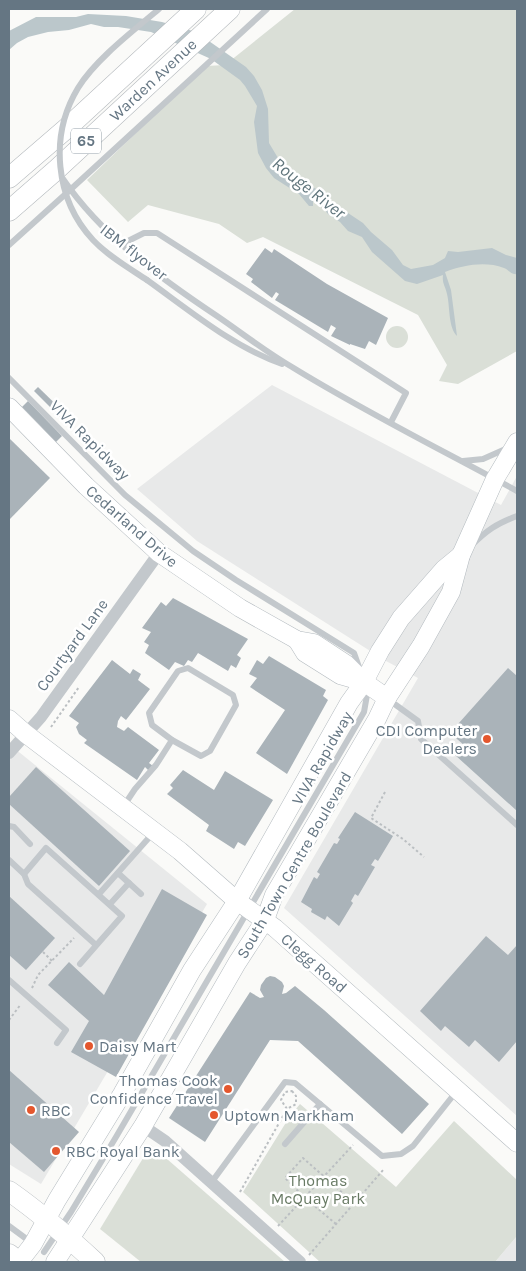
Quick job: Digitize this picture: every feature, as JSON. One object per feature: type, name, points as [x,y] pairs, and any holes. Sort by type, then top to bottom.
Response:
[{"type":"main road","name":"Warden Avenue","points":[[9,178],[67,128],[196,9]]},
{"type":"main road","name":"Warden Avenue","points":[[9,211],[230,9]]},
{"type":"main road","name":"Cedarland Drive","points":[[9,407],[86,486],[159,553],[240,608],[297,640],[314,643],[322,648],[346,664],[364,682],[387,698]]},
{"type":"main road","name":"South Town Centre Boulevard","points":[[58,1230],[122,1094],[192,970],[251,910],[274,895],[365,741],[387,698],[421,646],[451,592],[461,555],[495,479],[516,443]]},
{"type":"main road","name":"South Town Centre Boulevard","points":[[58,1230],[90,1207],[143,1126],[237,963],[251,910],[349,703],[364,682],[380,651],[401,618],[444,569],[461,555]]},
{"type":"main road","points":[[414,604],[427,608],[437,616]]},
{"type":"main road","name":"Clegg Road","points":[[9,719],[180,851],[251,910],[517,1143]]},
{"type":"main road","points":[[9,1191],[94,1262]]},
{"type":"main road","points":[[49,1256],[58,1230]]},
{"type":"main road","points":[[49,1256],[58,1230]]},
{"type":"main road","points":[[9,1254],[19,1262],[49,1256]]},
{"type":"street","name":"Courtyard Lane","points":[[9,754],[47,708],[159,553]]},
{"type":"street","points":[[143,1126],[165,1141],[212,1183],[305,1259]]},
{"type":"lane","name":"IBM flyover","points":[[158,9],[93,68],[78,88],[64,118],[59,146],[60,172],[65,193],[77,218],[93,240],[110,254],[211,326],[264,358],[292,367]]},
{"type":"lane","points":[[9,245],[267,9]]},
{"type":"lane","points":[[56,170],[93,217],[141,262],[188,297],[292,367],[517,492]]},
{"type":"lane","points":[[122,244],[144,233],[157,233],[406,393],[391,422]]},
{"type":"lane","name":"VIVA Rapidway","points":[[9,378],[125,495],[193,551],[236,580],[354,652],[364,682]]},
{"type":"lane","points":[[463,462],[483,459],[516,443]]},
{"type":"lane","points":[[461,555],[487,530],[517,516]]},
{"type":"lane","points":[[188,668],[233,695],[236,705],[210,751],[201,756],[172,740],[152,725],[149,713],[178,671],[188,668]]},
{"type":"lane","points":[[387,698],[418,721],[421,739],[517,825]]},
{"type":"lane","points":[[123,808],[135,789],[156,765],[172,740]]},
{"type":"lane","points":[[9,826],[14,828],[30,844]]},
{"type":"lane","points":[[99,894],[154,831]]},
{"type":"lane","points":[[24,874],[46,848],[122,916],[80,964]]},
{"type":"lane","points":[[9,860],[24,874],[28,884],[96,946]]},
{"type":"lane","points":[[118,873],[141,894]]},
{"type":"lane","points":[[110,904],[129,883]]},
{"type":"lane","points":[[9,980],[66,1030],[57,1043]]},
{"type":"lane","points":[[212,1183],[285,1082],[296,1083],[382,1156],[401,1154],[413,1146],[458,1090]]},
{"type":"lane","points":[[284,1144],[320,1104]]},
{"type":"lane","points":[[9,1226],[49,1256]]},
{"type":"path","points":[[385,792],[371,818],[403,839],[424,857]]},
{"type":"path","points":[[9,1020],[28,997],[38,975],[80,931]]},
{"type":"path","points":[[42,952],[52,961]]},
{"type":"path","points":[[240,1193],[287,1109],[296,1104],[296,1096],[292,1091],[284,1092],[281,1100],[287,1109]]},
{"type":"path","points":[[278,1227],[353,1145]]},
{"type":"path","points":[[336,1224],[285,1178],[303,1158],[354,1204]]},
{"type":"path","points":[[305,1259],[384,1169]]},
{"type":"shaded area","points":[[272,385],[501,505],[517,476],[517,1116],[284,908],[418,678],[386,661],[197,541],[137,489]]},
{"type":"shaded area","points":[[9,744],[207,904],[41,1184],[9,1164]]},
{"type":"shaded area","points":[[517,1236],[517,1262],[495,1262]]},
{"type":"green space","points":[[295,9],[517,9],[517,351],[458,384],[439,381],[447,365],[418,315],[263,237],[247,243],[219,224],[148,205],[128,222],[87,180],[206,66],[225,65]]},
{"type":"green space","points":[[397,326],[405,329],[408,337],[405,345],[397,348],[389,345],[386,337],[389,329]]},
{"type":"green space","name":"Thomas McQuay Park","points":[[300,1104],[396,1187],[454,1121],[517,1180],[517,1236],[495,1262],[320,1262],[243,1192],[290,1116]]},
{"type":"green space","points":[[151,1145],[285,1262],[141,1262],[100,1229]]},
{"type":"water","name":"Rouge River","points":[[88,14],[126,16],[162,22],[196,32],[246,67],[262,90],[268,109],[269,143],[284,168],[320,191],[333,203],[363,223],[392,250],[403,265],[411,269],[433,265],[445,258],[448,251],[458,252],[492,248],[517,258],[517,274],[497,266],[482,264],[460,267],[445,272],[451,290],[457,336],[452,328],[443,275],[417,284],[405,281],[372,252],[362,237],[348,231],[340,222],[328,214],[319,203],[317,195],[313,196],[313,206],[309,206],[299,194],[274,178],[258,153],[254,122],[257,106],[240,80],[211,59],[151,32],[91,24],[28,37],[9,50],[9,31],[36,17],[76,17]]},
{"type":"building","points":[[265,248],[272,253],[274,249],[327,284],[388,318],[376,345],[369,341],[365,349],[350,345],[331,336],[336,328],[331,325],[328,332],[275,300],[279,294],[276,292],[272,298],[251,282],[253,279],[246,274]]},
{"type":"building","points":[[38,387],[75,423],[71,428],[34,391]]},
{"type":"building","points":[[28,401],[62,436],[56,442],[22,407]]},
{"type":"building","points":[[9,438],[50,478],[9,520]]},
{"type":"building","points":[[173,598],[248,639],[237,655],[241,658],[236,668],[231,665],[228,671],[198,653],[192,662],[188,660],[184,666],[175,662],[169,670],[145,653],[149,645],[144,642],[151,632],[142,628],[161,602],[166,606]]},
{"type":"building","points":[[269,656],[326,690],[323,696],[328,700],[287,774],[256,753],[285,710],[250,687],[257,678],[249,674],[257,660],[263,664]]},
{"type":"building","points":[[112,660],[130,674],[133,669],[141,674],[138,680],[150,689],[126,720],[121,716],[117,727],[124,731],[128,727],[159,750],[149,763],[153,766],[149,771],[145,767],[137,780],[84,743],[87,740],[79,734],[76,727],[79,723],[69,716]]},
{"type":"building","name":"CDI Computer Dealers","points":[[508,668],[517,676],[517,811],[455,755],[464,745],[450,733]]},
{"type":"building","points":[[36,767],[130,851],[99,886],[9,804],[9,797]]},
{"type":"building","points":[[183,770],[214,790],[225,771],[273,800],[245,846],[238,842],[234,849],[206,831],[209,825],[167,794],[173,788],[170,785]]},
{"type":"building","points":[[355,812],[393,836],[378,861],[375,859],[371,865],[375,867],[358,896],[355,894],[351,901],[353,903],[339,926],[327,916],[325,920],[311,912],[312,909],[301,902],[314,877],[317,879],[320,874],[317,872],[334,843],[337,844],[340,839],[338,838]]},
{"type":"building","points":[[162,889],[207,915],[116,1077],[71,1052],[89,1021],[48,985],[69,962],[104,995]]},
{"type":"building","points":[[9,896],[55,938],[26,970],[9,955]]},
{"type":"building","points":[[486,936],[508,955],[517,945],[517,1041],[499,1062],[475,1040],[469,1047],[445,1026],[441,1031],[420,1011]]},
{"type":"building","points":[[270,976],[282,982],[284,986],[282,994],[295,986],[429,1104],[402,1134],[298,1041],[270,1040],[205,1142],[169,1118],[250,992],[260,998],[264,997],[260,990],[261,985]]},
{"type":"building","name":"RBC","points":[[9,1070],[79,1132],[44,1172],[9,1142]]},
{"type":"place","name":"CDI Computer Dealers","points":[[487,739]]},
{"type":"place","name":"Daisy Mart","points":[[89,1046]]},
{"type":"place","name":"Thomas Cook Confidence Travel","points":[[228,1089]]},
{"type":"place","name":"RBC","points":[[31,1110]]},
{"type":"place","name":"Uptown Markham","points":[[214,1115]]},
{"type":"place","name":"RBC Royal Bank","points":[[56,1151]]}]
